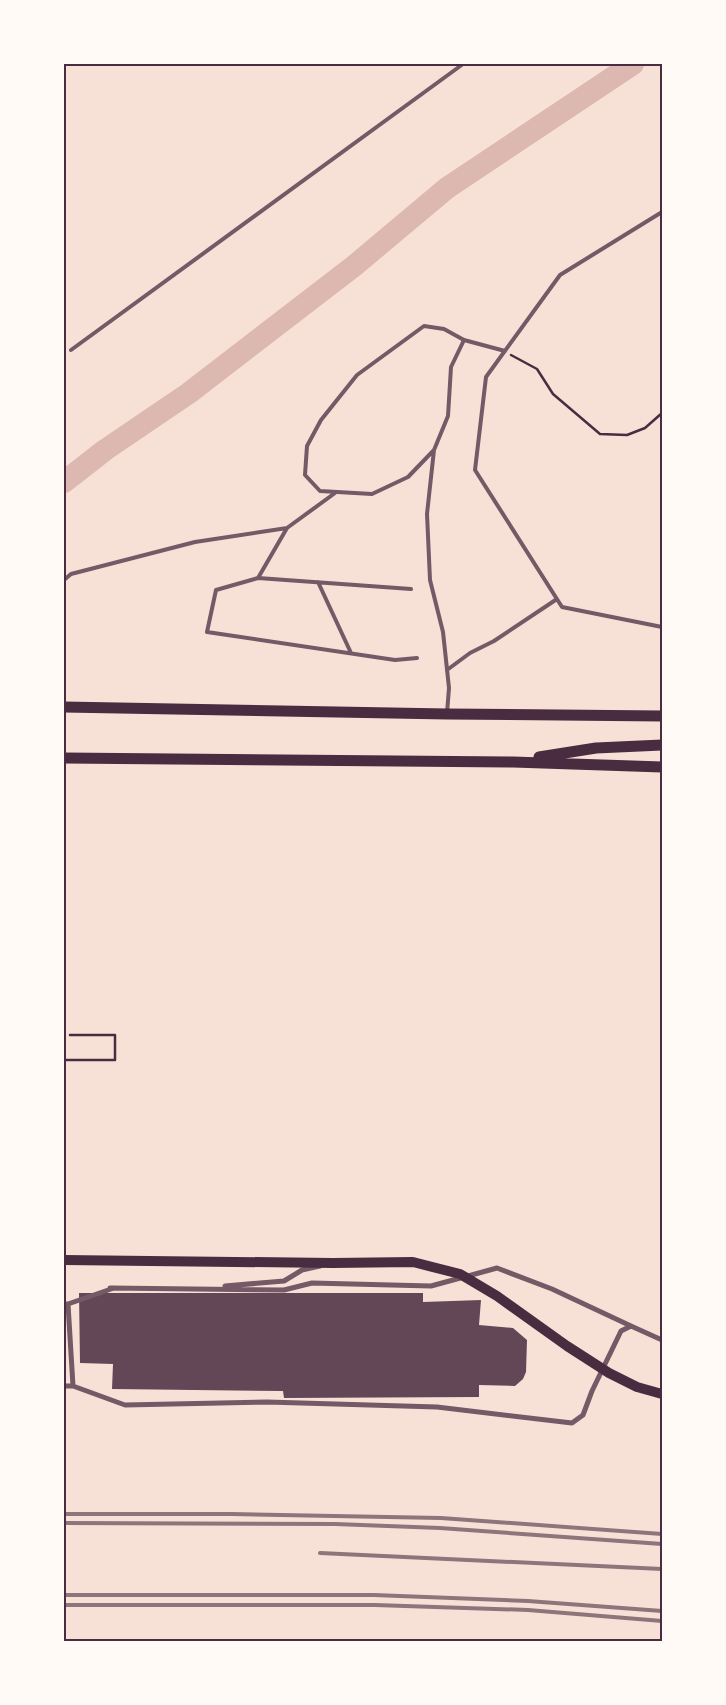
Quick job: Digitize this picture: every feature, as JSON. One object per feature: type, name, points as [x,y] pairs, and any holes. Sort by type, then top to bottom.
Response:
[{"type":"main road","points":[[64,707],[662,716]]},
{"type":"main road","points":[[513,762],[596,748],[662,745]]},
{"type":"main road","points":[[64,758],[513,762],[662,767]]},
{"type":"main road","points":[[64,1260],[413,1262],[460,1274],[497,1296],[567,1346],[609,1373],[637,1386],[662,1394]]},
{"type":"street","points":[[73,1386],[66,1304],[110,1288],[245,1285],[284,1281],[302,1270],[333,1263]]},
{"type":"street","points":[[110,1288],[284,1290],[312,1283],[431,1286],[497,1268],[552,1289],[662,1340]]},
{"type":"street","points":[[64,1386],[73,1386],[125,1405],[267,1402],[437,1407],[572,1423],[583,1415],[592,1391],[621,1331],[631,1326]]},
{"type":"lane","points":[[71,350],[463,64]]},
{"type":"lane","points":[[662,212],[560,275],[486,377],[474,470],[562,607],[662,627]]},
{"type":"lane","points":[[434,450],[408,477],[372,494],[320,491],[305,476],[307,446],[321,420],[357,376],[424,326],[444,329],[464,340],[505,351]]},
{"type":"lane","points":[[447,714],[449,688],[443,632],[430,580],[427,514],[434,450],[448,416],[451,367],[464,340]]},
{"type":"lane","points":[[258,578],[287,528],[335,493]]},
{"type":"lane","points":[[64,580],[71,574],[194,542],[287,528]]},
{"type":"lane","points":[[411,589],[258,578],[216,590],[207,632],[395,660],[417,658]]},
{"type":"lane","points":[[318,582],[351,653]]},
{"type":"lane","points":[[447,670],[470,653],[494,641],[557,599]]},
{"type":"path","points":[[505,351],[537,369],[553,394],[600,434],[627,435],[645,428],[662,413]]},
{"type":"path","points":[[64,1060],[115,1060],[115,1035],[70,1035]]},
{"type":"building","points":[[79,1293],[423,1293],[423,1302],[481,1300],[479,1325],[513,1328],[527,1340],[526,1372],[523,1379],[515,1386],[479,1385],[479,1397],[284,1398],[283,1391],[112,1389],[113,1364],[80,1363]]},
{"type":"waterway","points":[[64,482],[105,450],[189,393],[354,266],[447,188],[633,64]]},
{"type":"railway","points":[[64,1514],[231,1514],[441,1518],[662,1534]]},
{"type":"railway","points":[[64,1523],[335,1524],[440,1528],[662,1544]]},
{"type":"railway","points":[[320,1553],[662,1569]]},
{"type":"railway","points":[[64,1595],[374,1595],[528,1601],[662,1611]]},
{"type":"railway","points":[[64,1605],[375,1605],[528,1610],[662,1621]]}]
